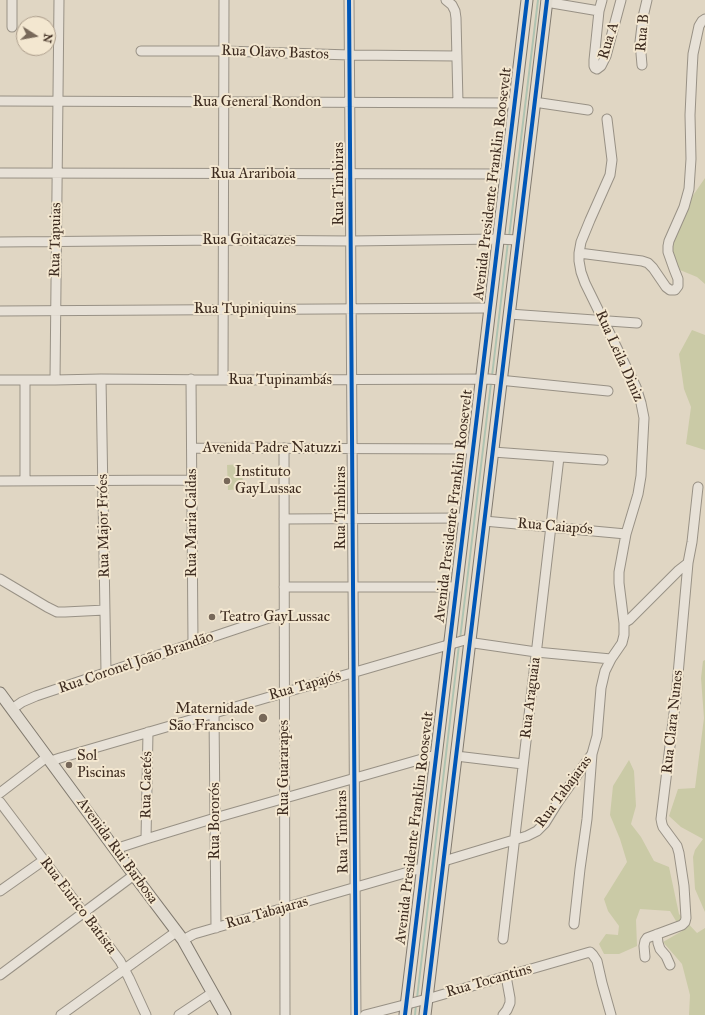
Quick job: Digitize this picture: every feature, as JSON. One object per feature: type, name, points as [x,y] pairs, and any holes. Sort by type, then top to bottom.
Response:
[{"type":"main road","name":"Avenida Presidente Franklin Roosevelt","points":[[414,1004],[444,861],[456,756],[460,642],[456,587],[473,449],[509,314],[506,174],[527,0]]},
{"type":"main road","name":"Avenida Presidente Franklin Roosevelt","points":[[425,1015],[414,1004],[422,868],[436,755],[484,521],[493,452],[490,308],[508,240],[534,102],[546,1]]},
{"type":"main road","name":"Avenida Rui Barbosa","points":[[0,693],[179,936],[225,1015]]},
{"type":"street","points":[[12,0],[12,26]]},
{"type":"street","name":"Rua Tapuias","points":[[55,380],[59,0]]},
{"type":"street","points":[[223,380],[224,0]]},
{"type":"street","name":"Rua Timbiras","points":[[349,0],[356,1015]]},
{"type":"street","points":[[546,1],[599,11],[602,0]]},
{"type":"street","name":"Rua A","points":[[599,11],[594,60],[594,66],[597,69],[605,60],[621,0]]},
{"type":"street","name":"Rua B","points":[[642,65],[640,42],[647,0]]},
{"type":"street","points":[[447,1],[452,5],[456,18],[458,102]]},
{"type":"street","points":[[579,252],[648,263],[666,287],[670,290],[675,290],[678,286],[678,279],[668,252],[668,246],[684,207],[689,189],[691,159],[690,115],[692,72],[699,26],[705,19]]},
{"type":"street","name":"Rua Olavo Bastos","points":[[141,51],[224,51],[350,55],[457,56]]},
{"type":"street","name":"Rua General Rondon","points":[[0,101],[515,103]]},
{"type":"street","points":[[534,102],[588,110]]},
{"type":"street","name":"Rua Leila Diniz","points":[[608,123],[612,166],[610,175],[581,242],[579,261],[583,278],[636,388],[642,403],[644,418],[641,476],[638,494],[626,534],[619,572],[624,635],[622,643],[611,659]]},
{"type":"street","name":"Rua Arariboia","points":[[0,173],[506,174]]},
{"type":"street","name":"Rua Goitacazes","points":[[0,242],[508,240]]},
{"type":"street","name":"Rua Tupiniquins","points":[[0,311],[490,308]]},
{"type":"street","points":[[509,314],[637,323]]},
{"type":"street","name":"Rua Major Fróes","points":[[101,379],[106,672]]},
{"type":"street","name":"Rua Maria Caldas","points":[[191,379],[193,643]]},
{"type":"street","name":"Rua Tupinambás","points":[[0,380],[492,379],[608,391]]},
{"type":"street","points":[[25,380],[25,481]]},
{"type":"street","name":"Avenida Padre Natuzzi","points":[[192,448],[473,449]]},
{"type":"street","name":"Rua Guararapes","points":[[284,448],[285,1015]]},
{"type":"street","points":[[493,452],[602,460]]},
{"type":"street","name":"Rua Araguaia","points":[[503,939],[559,457]]},
{"type":"street","points":[[0,481],[192,480]]},
{"type":"street","name":"Rua Clara Nunes","points":[[645,957],[645,941],[647,938],[682,925],[686,918],[684,886],[679,853],[677,846],[663,827],[661,819],[676,697],[688,563],[692,542],[698,487]]},
{"type":"street","points":[[284,519],[464,518]]},
{"type":"street","name":"Rua Caiapós","points":[[484,521],[626,534]]},
{"type":"street","points":[[624,623],[629,620],[679,570],[688,563]]},
{"type":"street","points":[[0,579],[47,608],[57,612],[105,610]]},
{"type":"street","points":[[284,587],[456,587]]},
{"type":"street","name":"Rua Coronel João Brandão","points":[[12,709],[22,702],[36,696],[284,613]]},
{"type":"street","name":"Rua Tapajós","points":[[49,759],[60,758],[460,642],[536,652],[611,659]]},
{"type":"street","name":"Rua Tabajaras","points":[[444,861],[527,836],[537,831],[545,823],[592,754],[597,736],[601,688],[605,671],[611,659]]},
{"type":"street","name":"Rua Bororós","points":[[214,713],[216,928]]},
{"type":"street","name":"Rua Caetés","points":[[146,839],[148,732]]},
{"type":"street","points":[[574,924],[587,819],[592,754]]},
{"type":"street","points":[[116,849],[215,818],[436,755]]},
{"type":"street","points":[[456,756],[523,764]]},
{"type":"street","points":[[0,793],[49,759]]},
{"type":"street","name":"Rua Eurico Batista","points":[[0,802],[124,969],[146,1015]]},
{"type":"street","points":[[0,891],[44,860]]},
{"type":"street","name":"Rua Tabajaras","points":[[62,1015],[124,969],[179,936],[194,934],[216,928],[422,868]]},
{"type":"street","points":[[0,974],[134,875]]},
{"type":"street","points":[[657,934],[660,949],[666,956],[670,965]]},
{"type":"street","name":"Rua Tocantins","points":[[365,1015],[414,1004],[590,952],[594,955],[597,961],[611,1015]]},
{"type":"street","points":[[506,976],[510,998],[508,1013]]},
{"type":"street","points":[[179,1015],[212,993]]},
{"type":"green space","points":[[705,178],[705,284],[697,277],[675,268],[672,245],[685,207]]},
{"type":"green space","points":[[692,330],[705,335],[705,450],[686,444],[691,407],[684,389],[679,354]]},
{"type":"green space","points":[[242,464],[243,489],[228,490],[227,465]]},
{"type":"green space","points":[[705,660],[705,912],[695,889],[693,857],[695,850],[703,839],[681,827],[669,816],[678,789],[695,788],[704,718],[701,678],[703,661]]},
{"type":"green space","points":[[629,760],[634,771],[636,806],[631,824],[641,837],[654,861],[669,867],[679,914],[697,933],[705,928],[705,1015],[689,1015],[690,995],[682,964],[663,942],[682,931],[670,911],[640,909],[636,920],[637,946],[619,954],[604,954],[599,944],[606,934],[618,935],[619,926],[608,911],[604,899],[627,862],[620,839],[610,815],[613,786]]},
{"type":"waterway","points":[[509,237],[538,0]]},
{"type":"waterway","points":[[492,376],[508,242]]},
{"type":"waterway","points":[[460,639],[491,383]]},
{"type":"waterway","points":[[417,998],[459,645]]},
{"type":"waterway","points":[[415,1015],[416,1004]]},
{"type":"cycle path","points":[[349,0],[356,1015]]},
{"type":"cycle path","points":[[405,1015],[527,0]]},
{"type":"cycle path","points":[[425,1015],[547,0]]},
{"type":"place","name":"Instituto GayLussac","points":[[227,481]]},
{"type":"place","name":"Teatro GayLussac","points":[[212,617]]},
{"type":"place","name":"Maternidade São Francisco","points":[[263,718]]},
{"type":"place","name":"Sol Piscinas","points":[[69,765]]}]
